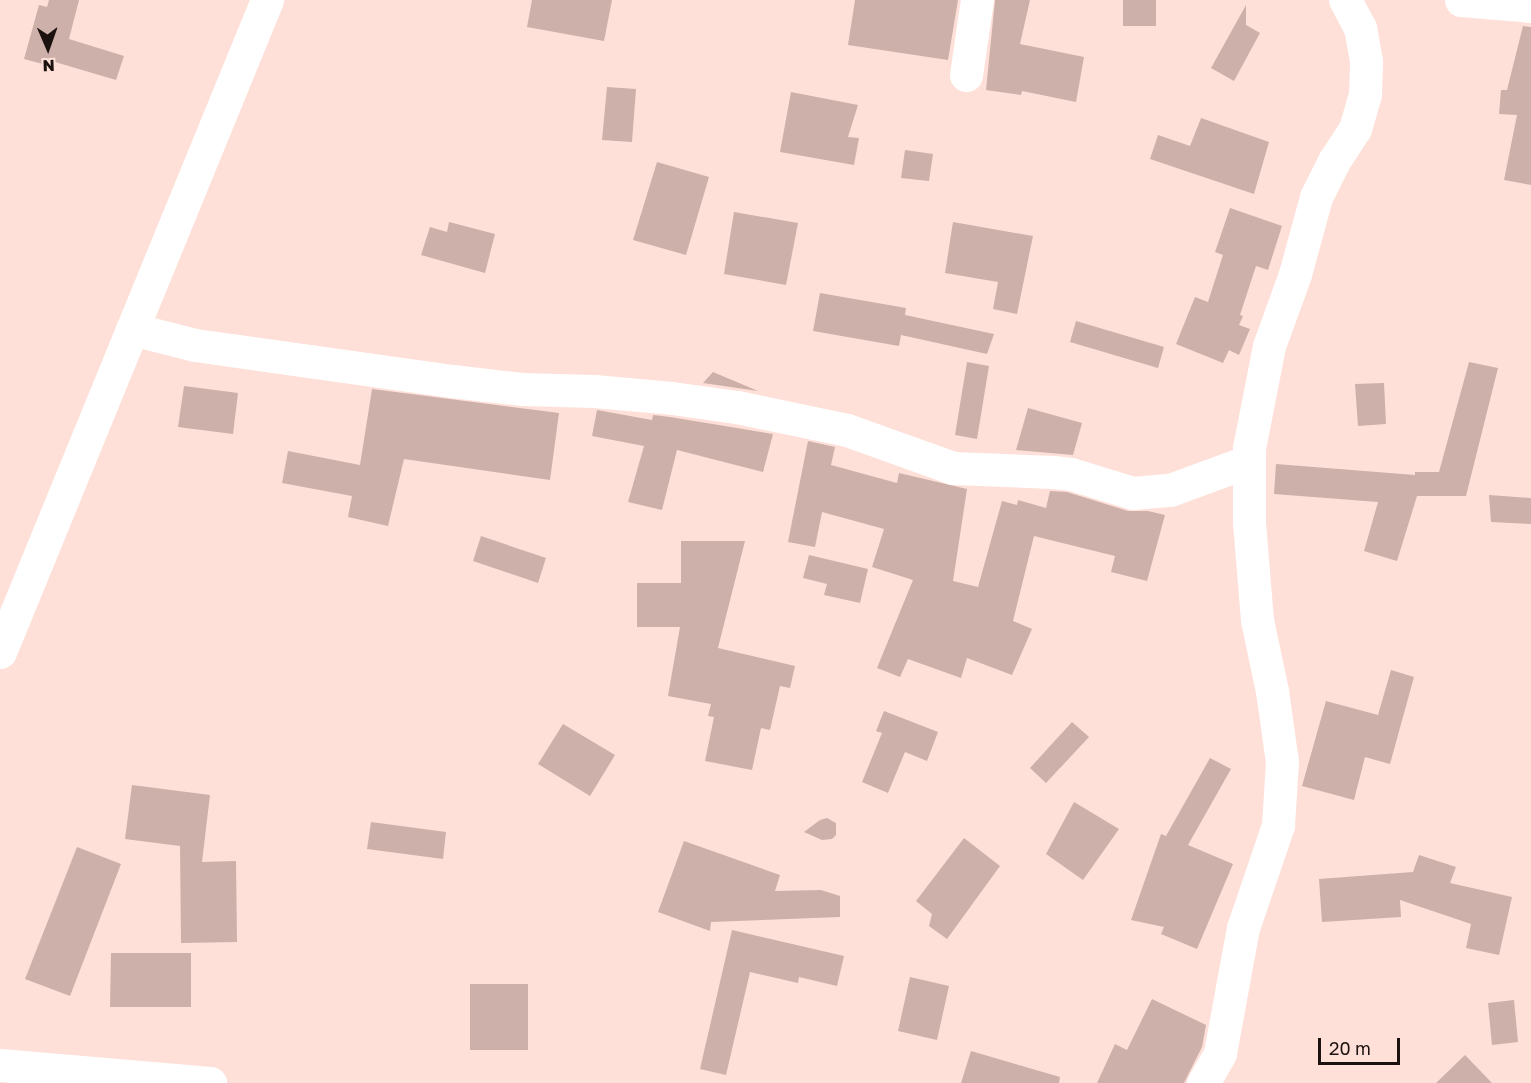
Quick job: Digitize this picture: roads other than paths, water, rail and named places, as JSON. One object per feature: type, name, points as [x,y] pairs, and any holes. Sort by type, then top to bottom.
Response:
[{"type":"street","points":[[0,652],[6,617],[132,329],[267,0]]},
{"type":"street","points":[[966,75],[977,0]]},
{"type":"street","points":[[1203,1083],[1220,1053],[1243,928],[1278,825],[1282,762],[1272,691],[1257,620],[1249,522],[1249,448],[1269,346],[1294,274],[1316,197],[1334,161],[1355,129],[1365,94],[1366,61],[1360,28],[1350,5],[1345,0]]},
{"type":"street","points":[[1461,0],[1531,6]]},
{"type":"street","points":[[132,329],[195,345],[452,381],[522,389],[594,391],[661,397],[737,407],[847,430],[953,468],[1062,473],[1132,493],[1170,490],[1249,461]]},
{"type":"street","points":[[0,1065],[210,1083]]}]
